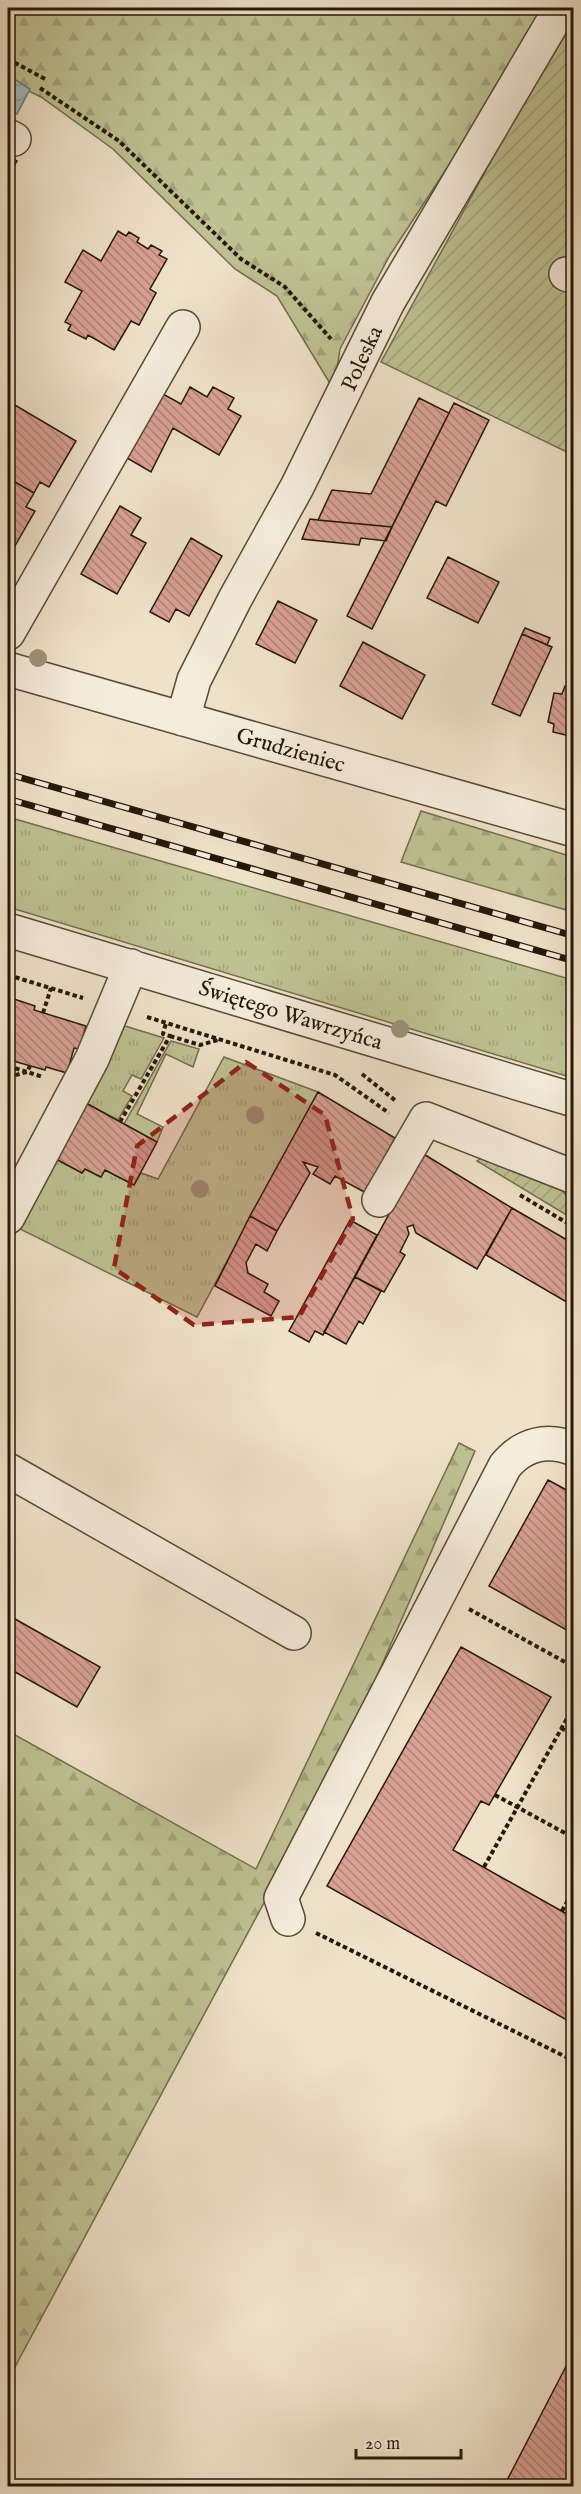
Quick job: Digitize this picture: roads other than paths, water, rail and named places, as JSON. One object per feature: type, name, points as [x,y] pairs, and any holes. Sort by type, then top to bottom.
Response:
[{"type":"street","name":"Poleska","points":[[183,719],[194,680],[357,369],[388,302],[561,8]]},
{"type":"street","points":[[8,633],[183,327]]},
{"type":"street","name":"Grudzieniec","points":[[8,669],[573,830]]},
{"type":"street","name":"Świętego Wawrzyńca","points":[[8,930],[573,1100]]},
{"type":"street","points":[[8,1217],[92,1059],[131,966]]},
{"type":"street","points":[[379,1200],[422,1126],[573,1177]]},
{"type":"street","points":[[288,1919],[281,1898],[505,1466],[520,1451],[536,1444],[557,1444],[573,1449]]},
{"type":"street","points":[[8,1470],[294,1633]]},
{"type":"water","points":[[8,75],[30,89],[17,114],[8,109]]},
{"type":"railway","points":[[8,774],[574,936]]},
{"type":"railway","points":[[8,799],[574,961]]}]
